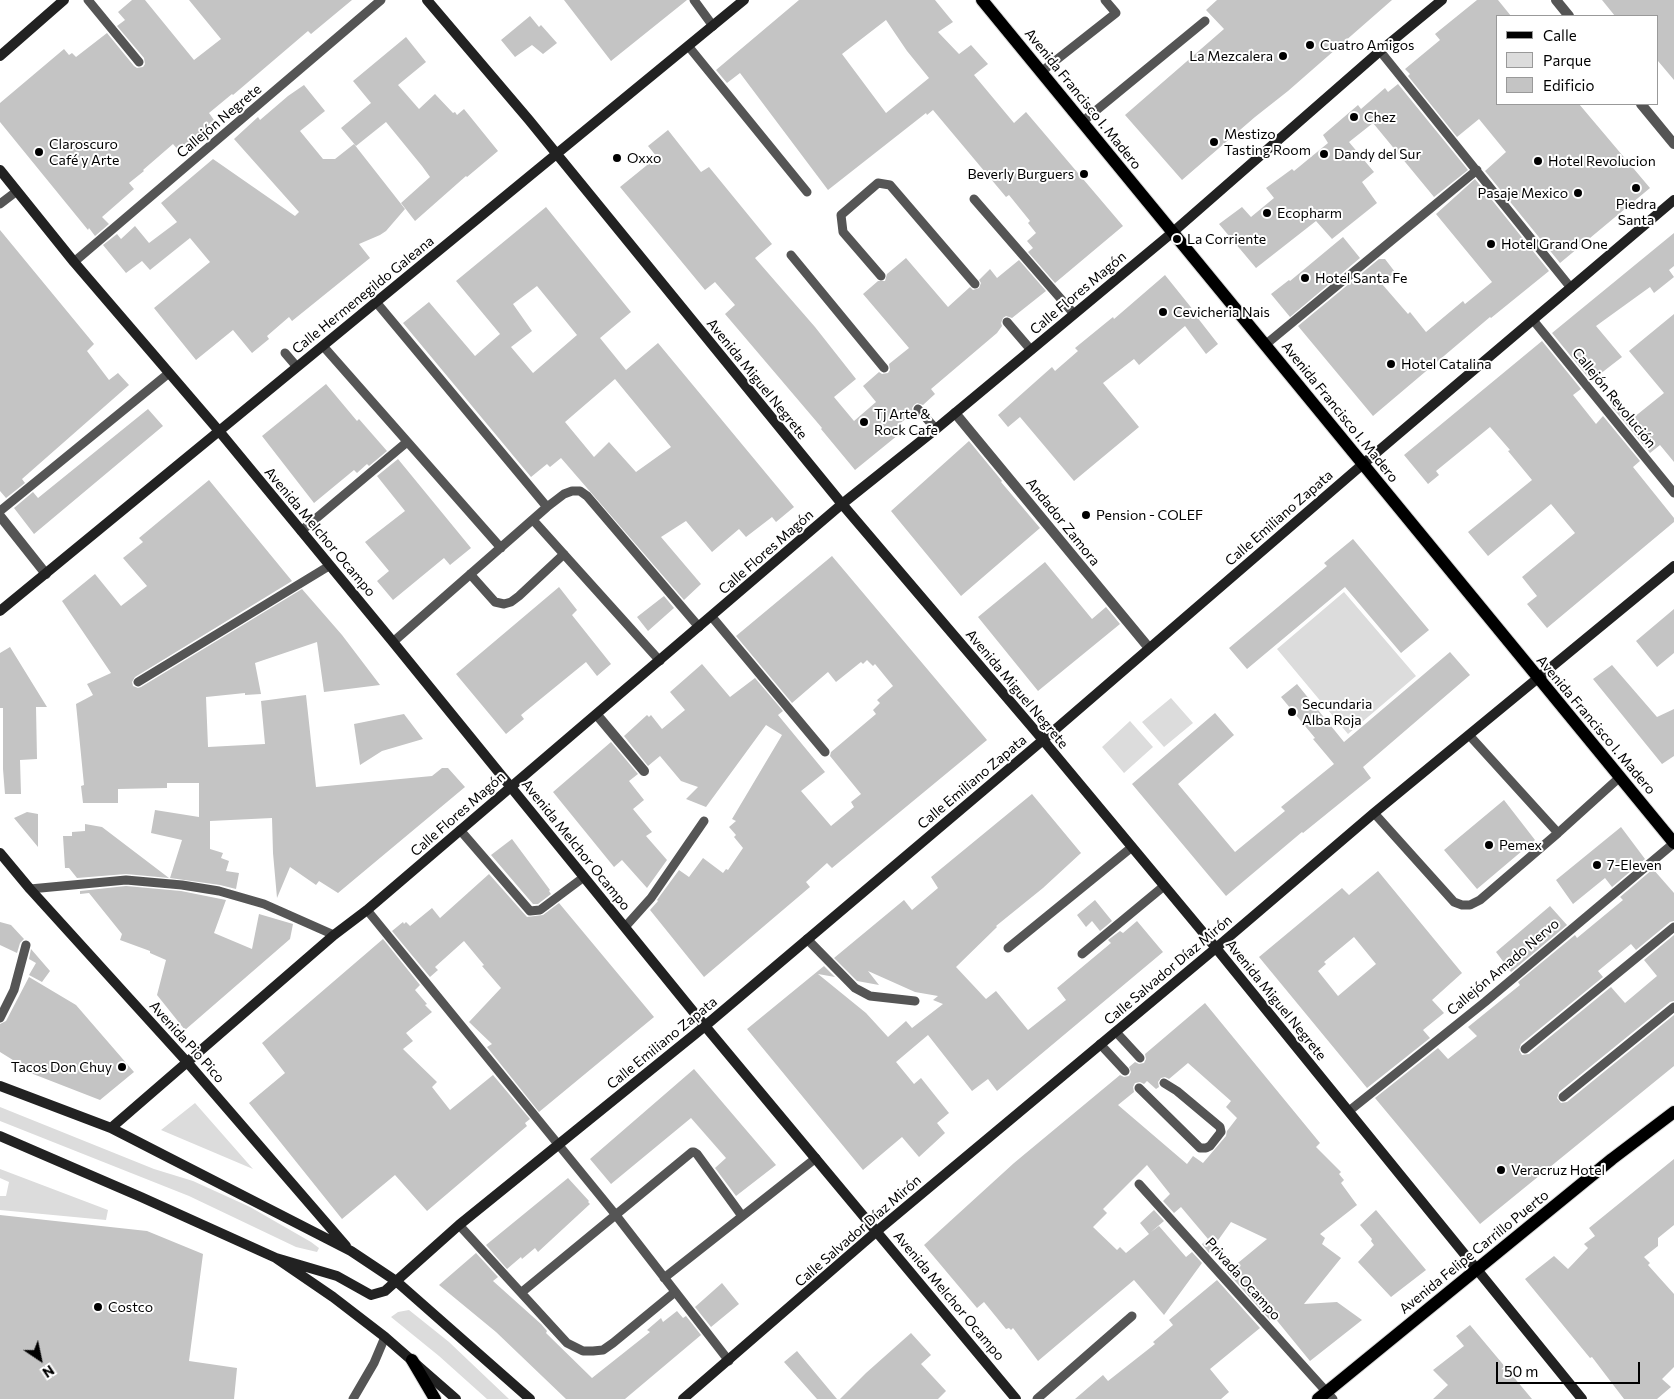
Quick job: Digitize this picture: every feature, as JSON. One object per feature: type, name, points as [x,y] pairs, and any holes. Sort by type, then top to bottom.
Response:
[{"type":"main road","name":"Avenida Francisco I. Madero","points":[[982,0],[1674,843]]},
{"type":"main road","name":"Avenida Felipe Carrillo Puerto","points":[[1326,1397],[1476,1269],[1612,1159],[1674,1112]]},
{"type":"main road","points":[[412,1360],[435,1399]]},
{"type":"street","points":[[0,56],[64,0]]},
{"type":"street","name":"Avenida Miguel Negrete","points":[[427,0],[556,154],[842,504],[1043,740],[1216,948],[1582,1399]]},
{"type":"street","name":"Calle Hermenegildo Galeana","points":[[0,611],[744,0]]},
{"type":"street","name":"Calle Flores Magón","points":[[111,1128],[334,935],[367,910],[597,715],[842,504],[936,430],[1173,232],[1380,51],[1442,0]]},
{"type":"street","points":[[1556,0],[1569,15]]},
{"type":"street","points":[[1642,105],[1674,144]]},
{"type":"street","name":"Avenida Melchor Ocampo","points":[[0,170],[74,262],[219,431],[705,1026],[1016,1399]]},
{"type":"street","name":"Calle Emiliano Zapata","points":[[276,1258],[337,1276],[371,1294],[384,1291],[459,1225],[705,1026],[1043,740],[1363,464],[1674,200]]},
{"type":"street","name":"Andador Zamora","points":[[956,413],[1149,648]]},
{"type":"street","points":[[0,516],[46,574]]},
{"type":"street","name":"Calle Salvador Díaz Mirón","points":[[683,1399],[877,1231],[1216,948],[1374,813],[1674,566]]},
{"type":"street","points":[[597,715],[644,771]]},
{"type":"street","name":"Avenida Pio Pico","points":[[0,853],[30,889],[187,1062],[351,1251]]},
{"type":"street","points":[[0,1086],[111,1128],[351,1251],[396,1280],[530,1399]]},
{"type":"street","points":[[0,1136],[276,1258],[333,1297],[385,1337],[456,1399]]},
{"type":"lane","points":[[88,0],[139,62]]},
{"type":"lane","name":"Callejón Negrete","points":[[74,262],[381,0]]},
{"type":"lane","points":[[694,0],[713,26]]},
{"type":"lane","points":[[1041,72],[1116,13],[1105,0]]},
{"type":"lane","points":[[1082,122],[1205,21]]},
{"type":"lane","points":[[688,47],[807,192]]},
{"type":"lane","points":[[1380,51],[1571,288]]},
{"type":"lane","points":[[1266,346],[1477,170]]},
{"type":"lane","points":[[881,276],[843,232],[841,215],[878,183],[890,185],[975,284]]},
{"type":"lane","points":[[0,204],[17,191]]},
{"type":"lane","points":[[974,199],[1074,314]]},
{"type":"lane","points":[[791,255],[884,368]]},
{"type":"lane","points":[[376,302],[548,507]]},
{"type":"lane","name":"Callejón Revolución","points":[[1534,320],[1674,493]]},
{"type":"lane","points":[[1007,322],[1031,350]]},
{"type":"lane","points":[[323,346],[501,548]]},
{"type":"lane","points":[[285,353],[296,367]]},
{"type":"lane","points":[[0,511],[169,373]]},
{"type":"lane","points":[[918,409],[936,430]]},
{"type":"lane","points":[[301,531],[407,442]]},
{"type":"lane","points":[[393,642],[548,507],[564,494],[572,491],[580,492],[587,496],[699,627]]},
{"type":"lane","points":[[533,520],[660,661]]},
{"type":"lane","points":[[470,574],[496,602],[504,604],[511,602],[519,596],[564,554]]},
{"type":"lane","points":[[138,682],[329,566]]},
{"type":"lane","points":[[712,617],[825,752]]},
{"type":"lane","points":[[1469,735],[1558,833]]},
{"type":"lane","points":[[1374,813],[1454,902],[1470,905],[1480,900],[1620,778]]},
{"type":"lane","points":[[625,928],[651,898],[704,821]]},
{"type":"lane","points":[[460,830],[530,911],[540,910],[584,877]]},
{"type":"lane","name":"Callejón Amado Nervo","points":[[1349,1111],[1485,1002],[1674,843]]},
{"type":"lane","points":[[1008,948],[1132,847]]},
{"type":"lane","points":[[30,889],[126,880],[182,884],[220,891],[264,904],[334,935]]},
{"type":"lane","points":[[1082,954],[1164,886]]},
{"type":"lane","points":[[367,910],[559,1144],[729,1361]]},
{"type":"lane","points":[[1525,1048],[1674,927]]},
{"type":"lane","points":[[807,939],[855,988],[870,996],[915,1001]]},
{"type":"lane","points":[[0,1018],[14,990],[26,945]]},
{"type":"lane","points":[[1563,1097],[1674,1007]]},
{"type":"lane","points":[[1116,1032],[1140,1058]]},
{"type":"lane","points":[[1100,1044],[1124,1071]]},
{"type":"lane","points":[[1139,1088],[1200,1148],[1210,1146],[1221,1132],[1220,1127],[1177,1091],[1164,1083]]},
{"type":"lane","points":[[522,1292],[692,1152],[694,1152],[742,1216]]},
{"type":"lane","points":[[664,1278],[816,1158]]},
{"type":"lane","name":"Privada Ocampo","points":[[1139,1184],[1326,1397]]},
{"type":"lane","points":[[459,1225],[568,1343],[583,1351],[603,1350],[675,1292]]},
{"type":"lane","points":[[1037,1399],[1132,1316]]},
{"type":"lane","points":[[353,1399],[374,1363],[385,1337]]},
{"type":"green space","points":[[1344,592],[1416,676],[1348,734],[1277,649]]},
{"type":"green space","points":[[1171,698],[1193,723],[1164,747],[1142,722]]},
{"type":"green space","points":[[1130,721],[1153,747],[1124,773],[1102,747]]},
{"type":"green space","points":[[195,1103],[253,1169],[161,1130]]},
{"type":"green space","points":[[0,1107],[154,1169],[193,1181],[250,1207],[319,1248],[317,1252],[296,1247],[189,1196],[0,1121]]},
{"type":"green space","points":[[0,1169],[108,1210],[106,1220],[0,1210],[0,1196],[6,1196],[9,1182],[0,1178]]},
{"type":"green space","points":[[409,1310],[449,1342],[509,1399],[487,1399],[439,1356],[391,1317],[398,1312]]},
{"type":"building","points":[[132,0],[145,0],[194,60],[221,39],[189,0],[352,0],[311,34],[308,31],[209,113],[214,120],[179,151],[173,144],[143,170],[129,183],[134,189],[102,217],[109,224],[95,236],[89,228],[88,230],[0,122],[0,103],[64,49],[69,55],[72,53],[76,57],[107,33],[134,66],[137,68],[143,67],[145,64],[144,58],[117,26],[125,20],[118,12]]},
{"type":"building","points":[[564,0],[687,0],[611,61]]},
{"type":"building","points":[[799,0],[935,0],[953,22],[938,32],[959,54],[971,45],[988,64],[974,75],[1014,123],[1026,112],[1123,226],[1055,283],[1028,252],[1033,248],[1027,241],[1036,233],[1028,223],[1030,221],[1009,195],[1006,197],[933,110],[927,115],[926,113],[828,190],[740,73],[727,83],[716,70]],"holes":[[[886,20],[907,51],[929,78],[886,113],[842,54]]]},
{"type":"building","points":[[1217,0],[1392,0],[1182,180],[1125,115],[1224,29],[1206,10]]},
{"type":"building","points":[[1477,0],[1498,0],[1510,15],[1496,15],[1496,105],[1580,105],[1650,188],[1560,263],[1485,171],[1506,152],[1479,119],[1457,137],[1408,76],[1410,74],[1405,69],[1440,40],[1435,34]]},
{"type":"building","points":[[1602,0],[1674,0],[1674,80],[1659,62],[1659,15],[1614,15]]},
{"type":"building","points":[[530,16],[557,43],[543,54],[532,45],[515,57],[501,40]]},
{"type":"building","points":[[406,37],[426,62],[398,85],[419,109],[435,94],[453,113],[455,112],[457,115],[464,109],[498,151],[466,176],[415,221],[401,203],[430,177],[422,166],[386,122],[356,146],[341,128],[371,103],[353,81]]},
{"type":"building","points":[[1398,84],[1468,170],[1434,197],[1373,123],[1349,142],[1374,172],[1362,182],[1377,203],[1332,239],[1316,221],[1256,268],[1219,224],[1242,207],[1251,217],[1274,198],[1266,188],[1292,169],[1294,171],[1328,143],[1323,135],[1358,105],[1361,109],[1385,88],[1388,92]]},
{"type":"building","points":[[304,85],[325,111],[300,131],[323,159],[335,159],[354,144],[405,209],[386,231],[359,244],[370,258],[292,321],[289,317],[267,336],[269,339],[252,353],[233,330],[196,360],[154,308],[210,262],[190,238],[150,270],[142,261],[126,273],[103,245],[117,234],[121,239],[135,226],[149,243],[177,222],[161,203],[213,159],[295,216],[299,212],[234,139],[258,117],[260,120]]},
{"type":"building","points":[[668,130],[701,172],[709,167],[772,244],[755,258],[815,327],[856,379],[834,397],[854,421],[876,402],[863,386],[879,372],[882,374],[888,373],[890,370],[889,364],[909,348],[863,294],[878,281],[885,281],[887,274],[906,258],[948,307],[970,287],[973,290],[979,288],[981,283],[979,280],[990,269],[997,278],[1019,260],[1046,291],[1012,318],[1006,316],[1003,318],[1002,326],[997,333],[931,389],[935,394],[923,405],[917,403],[914,405],[912,408],[913,413],[893,429],[898,435],[855,470],[822,428],[725,314],[735,305],[715,282],[705,290],[620,187],[657,157],[648,146]]},
{"type":"building","points":[[1475,179],[1549,271],[1490,317],[1373,416],[1298,326],[1379,259],[1385,259],[1395,272],[1382,284],[1408,314],[1410,312],[1426,332],[1463,301],[1465,304],[1492,282],[1436,214]]},
{"type":"building","points":[[546,207],[631,312],[600,338],[626,370],[658,343],[794,507],[776,522],[772,517],[746,537],[739,529],[712,552],[686,521],[661,537],[701,584],[684,600],[561,458],[550,467],[547,464],[531,477],[403,323],[429,302],[475,356],[500,334],[456,281]],"holes":[[[537,286],[577,335],[533,373],[511,347],[532,331],[513,304]],[[615,379],[671,447],[636,472],[609,442],[594,457],[565,422]]]},
{"type":"building","points":[[0,230],[94,344],[87,351],[109,380],[118,373],[129,385],[22,479],[25,483],[6,498],[0,491]]},
{"type":"building","points":[[1674,233],[1674,266],[1669,270],[1674,277],[1654,293],[1650,287],[1596,326],[1622,357],[1591,381],[1552,333]]},
{"type":"building","points":[[1343,237],[1360,258],[1290,317],[1271,294],[1290,281]]},
{"type":"building","points":[[1165,275],[1218,344],[1206,354],[1185,326],[1139,365],[1134,359],[1103,383],[1139,427],[1074,481],[1020,417],[1008,427],[998,415],[1052,367],[1055,371],[1078,351],[1075,348],[1113,317],[1114,319]]},
{"type":"building","points":[[1674,314],[1674,462],[1660,445],[1650,453],[1612,407],[1616,403],[1633,418],[1664,393],[1629,351]]},
{"type":"building","points":[[1542,341],[1581,389],[1573,395],[1596,424],[1603,416],[1640,461],[1633,467],[1674,518],[1674,522],[1547,628],[1527,604],[1537,596],[1522,577],[1575,533],[1551,504],[1488,556],[1468,532],[1532,480],[1508,451],[1510,450],[1490,427],[1436,471],[1439,475],[1428,484],[1404,455]]},
{"type":"building","points":[[326,384],[357,421],[359,419],[387,451],[357,473],[354,470],[314,503],[262,436]]},
{"type":"building","points":[[148,409],[163,426],[34,534],[14,508],[33,492],[38,498]]},
{"type":"building","points":[[969,441],[1040,528],[961,596],[891,511]]},
{"type":"building","points":[[398,459],[471,548],[450,565],[444,558],[393,600],[377,581],[389,571],[365,542],[405,511],[377,476]]},
{"type":"building","points":[[209,480],[292,581],[135,677],[132,682],[133,686],[141,687],[302,589],[342,635],[380,685],[324,692],[317,642],[255,663],[261,694],[245,695],[245,693],[206,697],[208,747],[265,744],[261,701],[306,695],[316,787],[432,776],[442,768],[448,768],[465,787],[338,893],[319,881],[316,885],[290,867],[277,898],[272,818],[210,821],[210,849],[223,853],[221,858],[229,861],[226,871],[239,873],[236,889],[170,878],[182,840],[151,833],[155,810],[199,817],[199,783],[167,783],[167,788],[118,789],[118,803],[83,803],[81,786],[84,785],[76,704],[93,695],[87,684],[111,673],[62,601],[95,574],[121,606],[147,586],[123,558],[143,542],[139,538]]},
{"type":"building","points":[[1353,539],[1429,630],[1401,653],[1345,587],[1247,669],[1229,648],[1327,566],[1324,563]]},
{"type":"building","points":[[832,556],[987,740],[832,868],[827,863],[806,882],[810,887],[704,977],[650,910],[679,870],[689,877],[703,858],[723,873],[726,869],[728,870],[743,848],[729,827],[736,821],[732,819],[782,735],[766,725],[706,807],[686,799],[698,787],[681,781],[660,756],[648,766],[624,736],[647,715],[649,717],[651,715],[662,729],[685,710],[670,692],[702,664],[730,697],[755,678],[783,711],[778,715],[825,772],[801,791],[831,826],[854,807],[851,802],[861,794],[830,756],[831,752],[876,714],[873,710],[880,703],[877,700],[893,686],[875,664],[873,666],[867,660],[863,664],[861,662],[836,682],[828,672],[792,703],[736,636]]},
{"type":"building","points":[[1045,562],[1092,619],[1106,607],[1120,624],[1038,691],[978,617]]},
{"type":"building","points":[[559,587],[577,610],[572,615],[611,664],[597,676],[586,662],[521,715],[524,719],[506,734],[456,674]]},
{"type":"building","points":[[664,596],[674,608],[648,631],[637,617]]},
{"type":"building","points":[[1674,609],[1674,653],[1657,667],[1636,641]]},
{"type":"building","points":[[10,647],[47,707],[36,707],[37,759],[20,760],[21,794],[5,794],[3,769],[3,708],[0,708],[0,653]]},
{"type":"building","points":[[1450,652],[1470,675],[1363,767],[1371,778],[1302,832],[1226,896],[1132,784],[1215,713],[1234,735],[1178,784],[1235,852],[1285,811],[1281,807],[1334,764],[1281,697],[1297,684],[1344,742]]},
{"type":"building","points":[[1612,665],[1657,717],[1674,709],[1674,756],[1662,764],[1593,679]]},
{"type":"building","points":[[404,714],[423,739],[382,751],[360,765],[354,724]]},
{"type":"building","points":[[611,742],[638,774],[629,781],[644,800],[633,809],[652,832],[646,836],[667,860],[647,888],[622,860],[614,867],[553,792]]},
{"type":"building","points":[[1032,794],[1081,853],[1043,888],[996,926],[956,967],[986,999],[996,991],[1028,1030],[1066,1000],[1057,988],[1111,943],[1108,940],[1120,931],[1123,933],[1137,921],[1163,952],[997,1091],[988,1079],[972,1091],[928,1035],[896,1062],[914,1084],[921,1078],[949,1113],[937,1123],[945,1133],[919,1157],[902,1137],[863,1170],[747,1029],[824,966],[835,977],[818,974],[866,1013],[888,1037],[906,1021],[912,1028],[943,1004],[933,1000],[938,996],[915,992],[868,971],[879,985],[857,981],[834,958],[904,900],[912,910],[938,888],[931,877]]},
{"type":"building","name":"Pemex","points":[[1504,800],[1535,840],[1477,889],[1444,850]]},
{"type":"building","points":[[27,812],[38,814],[38,847],[14,818]]},
{"type":"building","points":[[85,824],[102,827],[169,878],[126,874],[77,878],[69,868],[65,868],[63,836],[72,836],[72,832],[85,831]]},
{"type":"building","name":"7-Eleven","points":[[1621,827],[1645,859],[1612,887],[1605,878],[1573,904],[1556,880]]},
{"type":"building","points":[[512,839],[550,890],[551,894],[538,904],[533,904],[491,855]]},
{"type":"building","points":[[1653,869],[1674,893],[1674,921],[1670,922],[1636,950],[1631,944],[1598,971],[1603,977],[1521,1044],[1519,1050],[1522,1055],[1529,1054],[1611,987],[1625,1003],[1657,976],[1644,960],[1674,935],[1674,1001],[1670,1002],[1559,1092],[1557,1098],[1561,1103],[1567,1102],[1674,1015],[1674,1066],[1480,1224],[1375,1098],[1438,1048],[1448,1059],[1477,1036],[1468,1027],[1520,985],[1518,982],[1575,935],[1577,938],[1623,900],[1620,897]]},
{"type":"building","points":[[1378,871],[1462,973],[1432,1000],[1444,1013],[1423,1030],[1430,1038],[1367,1088],[1259,957],[1342,888],[1349,895]],"holes":[[[1354,937],[1376,964],[1338,996],[1318,971],[1326,964],[1324,962]]]},
{"type":"building","points":[[489,874],[527,917],[543,915],[559,903],[654,1017],[539,1112],[487,1047],[492,1044],[469,1022],[501,988],[482,966],[484,965],[464,941],[435,967],[438,970],[430,977],[392,931],[403,922],[410,926],[432,908],[440,918]]},
{"type":"building","points":[[126,886],[181,891],[226,900],[214,933],[252,949],[259,914],[293,924],[290,939],[185,1030],[157,995],[166,960],[150,953],[150,951],[120,940],[122,934],[89,893],[80,894],[80,891]]},
{"type":"building","points":[[1095,900],[1112,921],[1100,931],[1092,921],[1086,927],[1077,915]]},
{"type":"building","points":[[1550,906],[1567,925],[1511,972],[1496,952]]},
{"type":"building","points":[[0,922],[11,925],[24,939],[20,943],[17,953],[0,945]]},
{"type":"building","points":[[383,939],[420,985],[415,990],[432,1012],[406,1033],[413,1041],[403,1049],[437,1082],[432,1087],[450,1110],[493,1075],[530,1119],[525,1123],[527,1126],[427,1211],[395,1175],[342,1219],[249,1103],[285,1073],[262,1043]]},
{"type":"building","points":[[31,949],[50,971],[42,982],[29,975],[36,963],[29,959]]},
{"type":"building","points":[[29,977],[76,1005],[134,1072],[100,1100],[28,1072],[29,1070],[0,1052],[0,1024],[6,1021]]},
{"type":"building","points":[[1205,1003],[1320,1143],[1316,1147],[1341,1172],[1339,1174],[1344,1180],[1341,1183],[1357,1205],[1320,1234],[1325,1238],[1322,1244],[1341,1258],[1304,1304],[1337,1302],[1362,1320],[1310,1361],[1274,1317],[1270,1320],[1227,1272],[1267,1239],[1231,1222],[1209,1253],[1202,1244],[1208,1239],[1181,1207],[1174,1213],[1163,1201],[1170,1194],[1147,1165],[1103,1209],[1107,1213],[1093,1227],[1117,1250],[1120,1247],[1126,1253],[1149,1234],[1140,1223],[1154,1210],[1164,1221],[1151,1232],[1159,1226],[1186,1257],[1192,1252],[1202,1263],[1164,1315],[1134,1280],[1038,1361],[1013,1328],[1011,1330],[1009,1328],[1006,1329],[984,1302],[977,1308],[924,1245],[1014,1163],[1120,1075],[1124,1077],[1129,1076],[1131,1072],[1129,1067],[1135,1062],[1139,1064],[1144,1063],[1146,1059],[1145,1054]],"holes":[[[1188,1063],[1231,1101],[1226,1107],[1237,1118],[1227,1131],[1226,1136],[1203,1163],[1193,1156],[1187,1164],[1118,1105],[1134,1092],[1133,1087],[1135,1083],[1140,1082],[1144,1084],[1147,1081],[1156,1089],[1159,1087],[1158,1082],[1161,1078],[1169,1079]]]},
{"type":"building","points":[[694,1069],[776,1165],[736,1196],[715,1168],[726,1158],[691,1118],[611,1184],[590,1159]]},
{"type":"building","points":[[1674,1159],[1674,1225],[1658,1238],[1658,1246],[1644,1257],[1650,1263],[1648,1265],[1674,1294],[1674,1367],[1662,1379],[1671,1387],[1657,1399],[1624,1399],[1592,1357],[1590,1358],[1525,1279],[1554,1256],[1568,1269],[1588,1248],[1584,1244],[1595,1236],[1589,1228]]},
{"type":"building","points":[[568,1178],[590,1204],[538,1252],[535,1248],[507,1269],[486,1245]]},
{"type":"building","points":[[1376,1210],[1426,1270],[1391,1297],[1358,1262],[1374,1245],[1371,1241],[1372,1239],[1360,1225]]},
{"type":"building","name":"Costco","points":[[0,1215],[147,1231],[203,1254],[189,1361],[237,1368],[234,1399],[0,1399]]},
{"type":"building","points":[[476,1253],[498,1277],[493,1281],[541,1324],[547,1331],[546,1333],[592,1378],[650,1332],[647,1330],[661,1318],[663,1322],[677,1311],[683,1318],[686,1316],[701,1335],[625,1399],[566,1399],[496,1332],[439,1285]]},
{"type":"building","points":[[1217,1280],[1260,1328],[1210,1369],[1229,1392],[1221,1399],[1075,1399],[1103,1375],[1108,1381],[1155,1344],[1153,1342],[1173,1325],[1169,1320]]},
{"type":"building","points":[[722,1283],[739,1304],[711,1327],[695,1307]]},
{"type":"building","points":[[1470,1325],[1532,1399],[1433,1399],[1448,1385],[1433,1370],[1464,1346],[1456,1336]]},
{"type":"building","points":[[911,1333],[931,1355],[921,1364],[946,1391],[938,1399],[840,1399],[866,1373]]},
{"type":"building","points":[[797,1351],[837,1399],[817,1399],[784,1362]]},
{"type":"place","name":"Cuatro Amigos","points":[[1310,45]]},
{"type":"place","name":"La Mezcalera","points":[[1283,56]]},
{"type":"place","name":"Chez","points":[[1354,117]]},
{"type":"place","name":"Mestizo Tasting Room","points":[[1214,142]]},
{"type":"place","name":"Claroscuro Café y Arte","points":[[39,152]]},
{"type":"place","name":"Dandy del Sur","points":[[1324,154]]},
{"type":"place","name":"Oxxo","points":[[617,158]]},
{"type":"place","name":"Hotel Revolucion","points":[[1538,161]]},
{"type":"place","name":"Beverly Burguers","points":[[1084,174]]},
{"type":"place","name":"Piedra Santa","points":[[1636,188]]},
{"type":"place","name":"Pasaje Mexico","points":[[1578,193]]},
{"type":"place","name":"Ecopharm","points":[[1267,213]]},
{"type":"place","name":"La Corriente","points":[[1177,239]]},
{"type":"place","name":"Hotel Grand One","points":[[1491,244]]},
{"type":"place","name":"Hotel Santa Fe","points":[[1305,278]]},
{"type":"place","name":"Cevicheria Nais","points":[[1163,312]]},
{"type":"place","name":"Hotel Catalina","points":[[1391,364]]},
{"type":"place","name":"Tj Arte & Rock Cafe","points":[[864,422]]},
{"type":"place","name":"Pension - COLEF","points":[[1086,515]]},
{"type":"place","name":"Secundaria Alba Roja","points":[[1292,712]]},
{"type":"place","name":"Pemex","points":[[1489,845]]},
{"type":"place","name":"7-Eleven","points":[[1597,865]]},
{"type":"place","name":"Tacos Don Chuy","points":[[122,1067]]},
{"type":"place","name":"Veracruz Hotel","points":[[1501,1170]]},
{"type":"place","name":"Costco","points":[[98,1307]]}]
